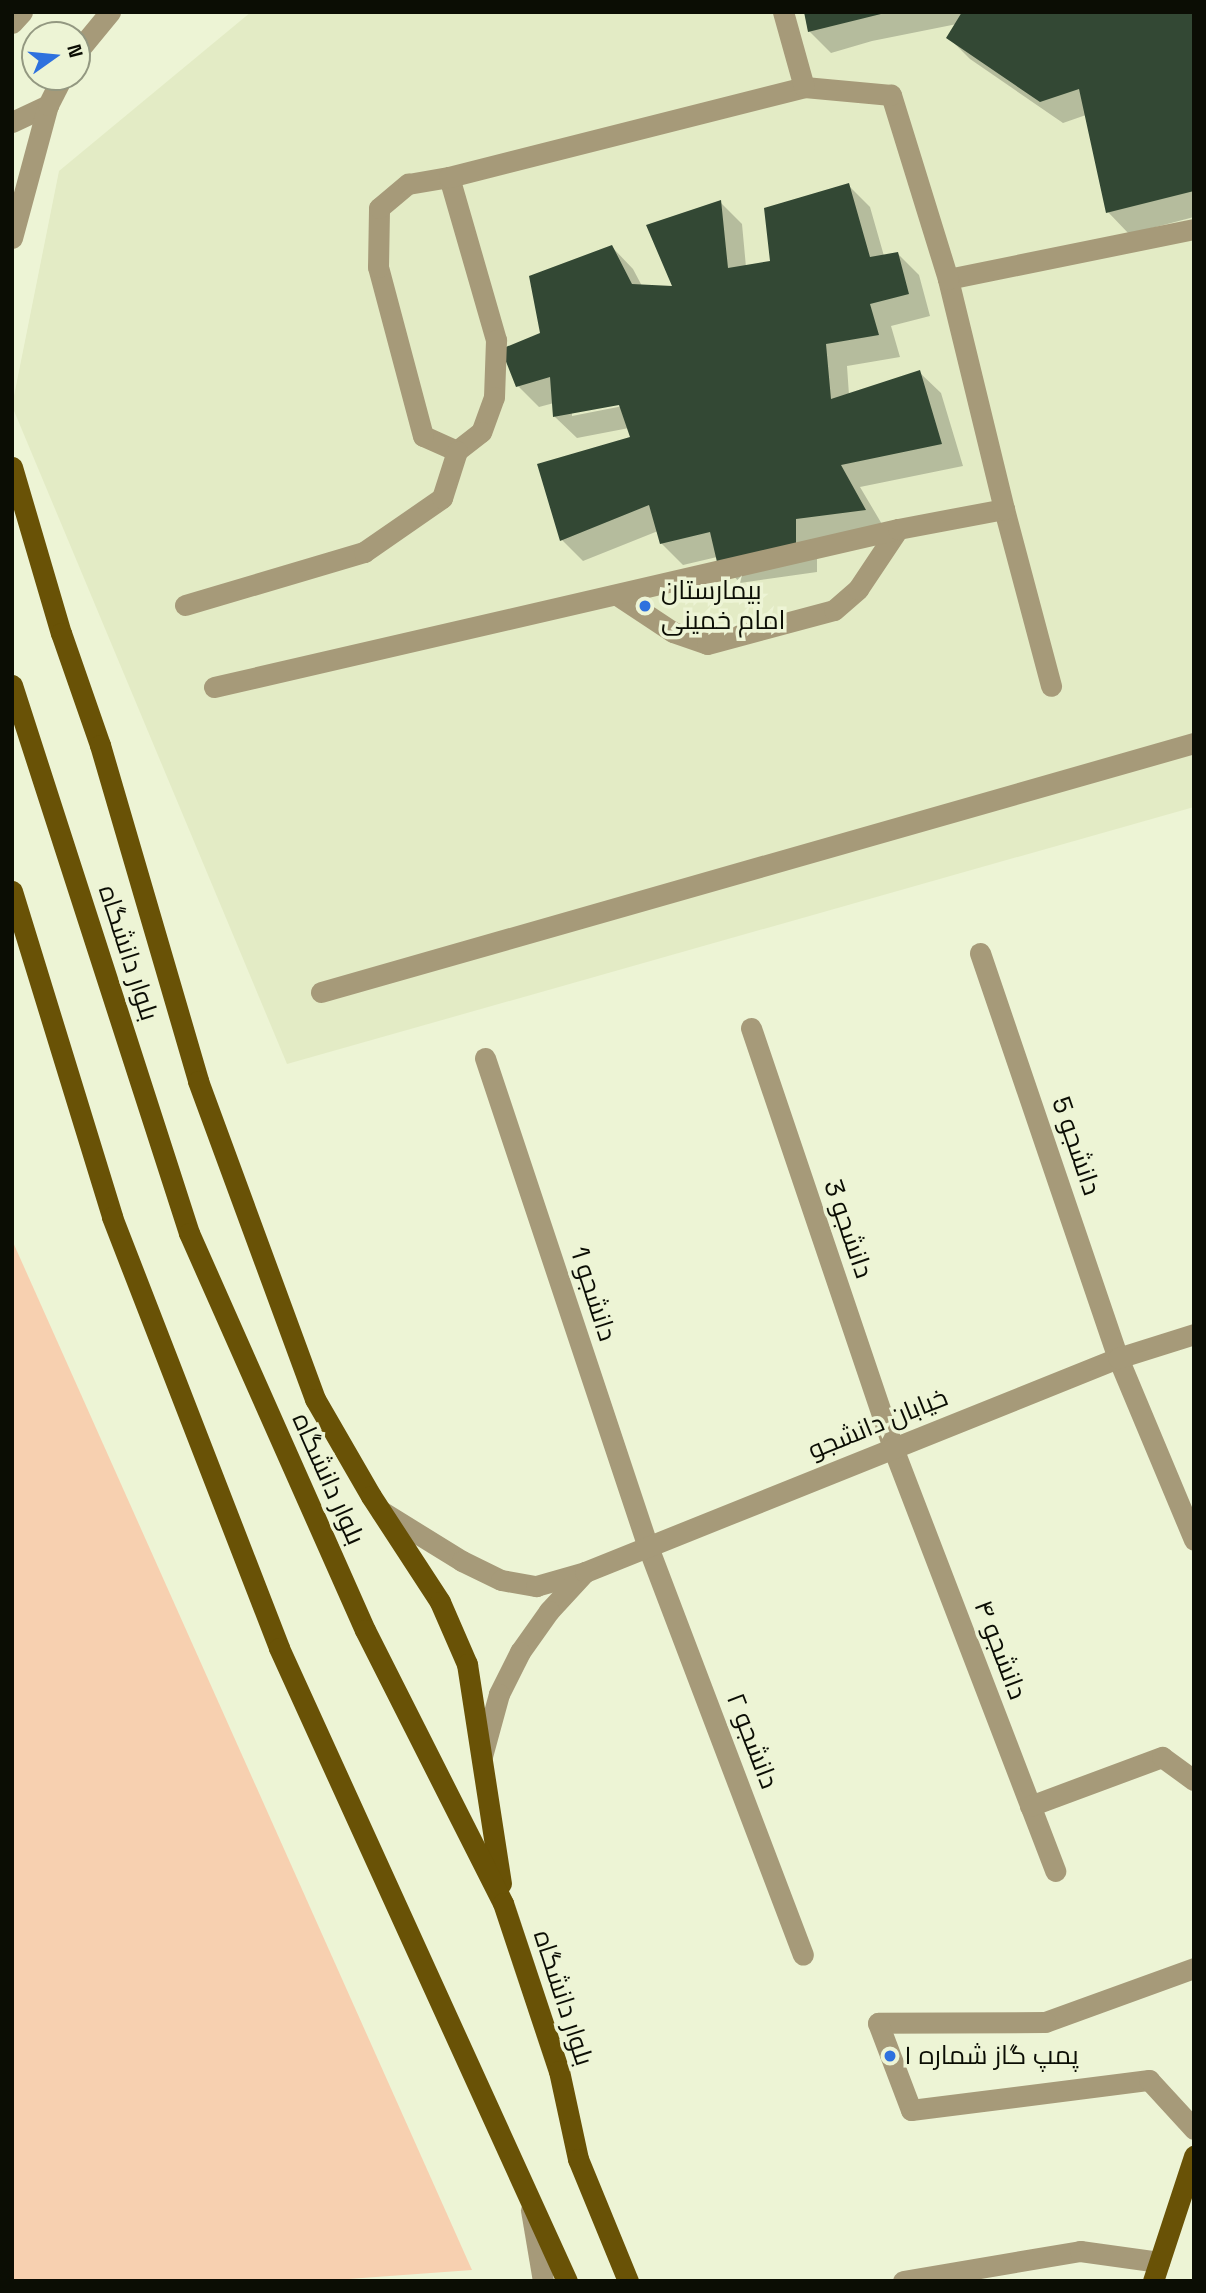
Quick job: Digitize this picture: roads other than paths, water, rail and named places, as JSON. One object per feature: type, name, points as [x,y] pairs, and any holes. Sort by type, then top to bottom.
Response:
[{"type":"main road","points":[[12,467],[61,633],[100,744],[198,1081],[315,1399],[381,1511],[440,1602],[467,1664],[503,1903]]},
{"type":"main road","name":"بلوار دانشگاه","points":[[12,685],[189,1233],[365,1630],[503,1903],[559,2071],[578,2159],[628,2281]]},
{"type":"main road","points":[[12,891],[111,1217],[279,1648],[567,2281]]},
{"type":"main road","points":[[1156,2271],[1194,2156]]},
{"type":"street","points":[[12,23],[22,12]]},
{"type":"street","points":[[91,35],[110,12]]},
{"type":"street","points":[[783,12],[804,87]]},
{"type":"street","points":[[457,450],[423,436],[378,267],[379,208],[408,184],[449,177],[804,87],[891,95],[948,279],[1004,509],[1051,686]]},
{"type":"street","points":[[12,237],[48,105],[55,91]]},
{"type":"street","points":[[12,122],[48,105]]},
{"type":"street","points":[[185,606],[364,552],[442,498],[457,450],[481,432],[494,397],[496,340],[449,177]]},
{"type":"street","points":[[948,279],[1194,229]]},
{"type":"street","points":[[214,687],[898,529],[1004,509]]},
{"type":"street","points":[[617,595],[673,632],[707,644],[834,610],[858,589],[898,529]]},
{"type":"street","points":[[321,992],[1194,743]]},
{"type":"street","name":"دانشجو 5","points":[[980,953],[1118,1357],[1194,1540]]},
{"type":"street","name":"دانشجو 3","points":[[751,1028],[893,1448]]},
{"type":"street","name":"دانشجو 1","points":[[485,1058],[648,1547]]},
{"type":"street","name":"خیابان دانشجو","points":[[381,1511],[462,1561],[501,1580],[536,1586],[585,1572],[1118,1357],[1194,1334]]},
{"type":"street","name":"دانشجو ۴","points":[[893,1448],[1055,1871]]},
{"type":"street","name":"دانشجو ۲","points":[[648,1547],[803,1954]]},
{"type":"street","name":"خیابان دانشجو","points":[[482,1756],[499,1694],[520,1652],[549,1611],[585,1572]]},
{"type":"street","points":[[1030,1806],[1163,1757],[1194,1780]]},
{"type":"street","points":[[1194,1968],[1045,2022],[878,2024],[911,2110],[1149,2080],[1194,2129]]},
{"type":"street","points":[[527,2189],[543,2281]]},
{"type":"street","points":[[903,2281],[1080,2251],[1156,2271]]},
{"type":"place","name":"بیمارستان امام خمینی","points":[[645,606]]},
{"type":"place","name":"پمپ گاز شماره ۱","points":[[890,2056]]}]
